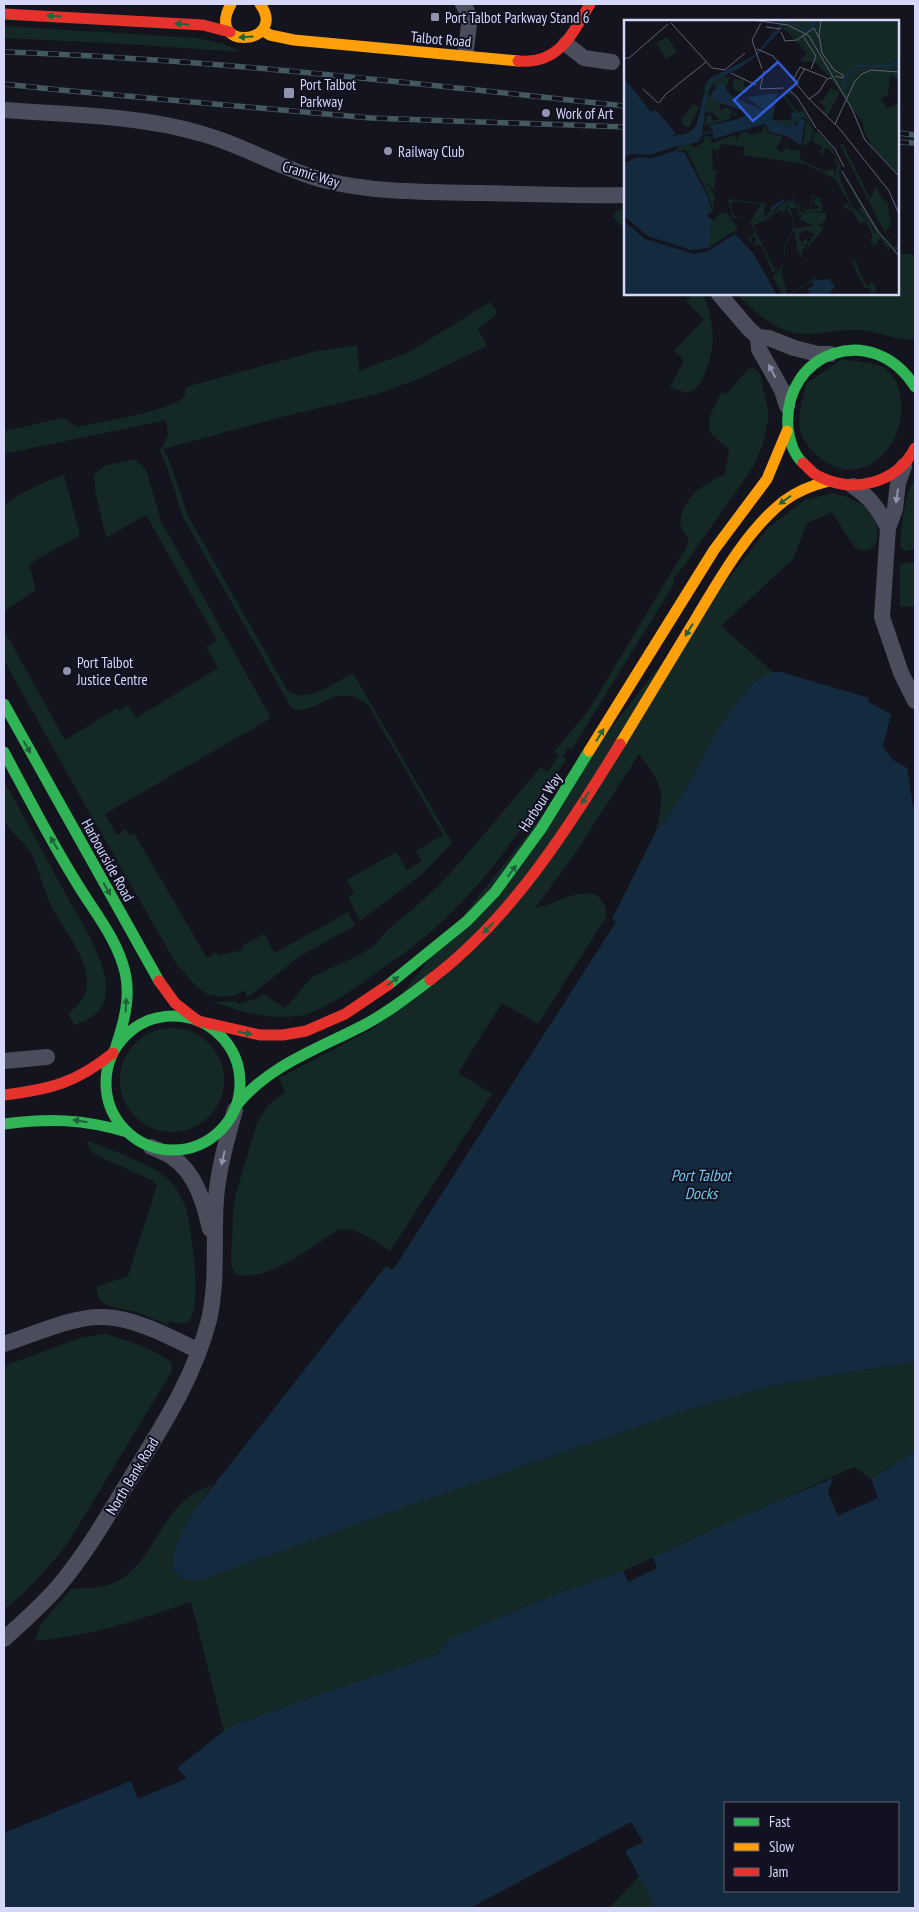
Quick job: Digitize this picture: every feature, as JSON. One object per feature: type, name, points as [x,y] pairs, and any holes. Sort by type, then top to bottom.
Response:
[{"type":"main road","points":[[219,4],[231,4],[225,15],[225,21],[230,32]]},
{"type":"main road","points":[[4,14],[203,25],[230,32],[244,39],[256,36],[262,30],[266,21],[266,15],[260,4]]},
{"type":"main road","name":"Talbot Road","points":[[262,30],[270,36],[294,40],[522,62],[547,59],[555,55],[566,44],[590,4]]},
{"type":"main road","points":[[906,356],[846,350],[830,354],[816,362],[804,372],[793,389],[787,406],[787,431],[793,448],[802,462],[815,474],[829,481],[853,486],[861,486],[882,480],[905,463],[915,448]]},
{"type":"main road","points":[[871,351],[905,371],[915,387]]},
{"type":"main road","name":"Harbour Way","points":[[198,1021],[260,1035],[283,1035],[314,1028],[344,1014],[388,985],[467,921],[495,892],[541,829],[714,550],[767,479],[787,431]]},
{"type":"main road","points":[[4,752],[42,824],[112,941],[123,966],[127,986],[127,1006],[123,1027],[109,1064],[106,1080],[106,1092],[111,1109],[116,1119],[127,1132],[151,1147],[172,1151],[197,1146],[220,1132],[248,1091],[287,1063],[365,1024],[407,998],[466,948],[499,916],[533,877],[563,834],[716,586],[743,546],[762,522],[780,504],[796,493],[818,483],[829,481]]},
{"type":"main road","name":"Harbourside Road","points":[[4,704],[155,976],[175,1003],[198,1021]]},
{"type":"main road","points":[[4,1095],[41,1091],[70,1083],[97,1067],[114,1052],[130,1032],[148,1021],[173,1016],[198,1021],[217,1032],[227,1043],[234,1055],[239,1070],[240,1084],[236,1108]]},
{"type":"main road","points":[[4,1124],[48,1119],[77,1120],[127,1132]]},
{"type":"street","points":[[463,4],[470,17],[466,49]]},
{"type":"street","points":[[566,44],[584,58],[612,62]]},
{"type":"street","name":"Cramic Way","points":[[4,110],[131,120],[177,128],[218,139],[289,169],[323,180],[353,186],[425,192],[624,195]]},
{"type":"street","points":[[720,295],[758,337],[769,338],[794,348],[818,354],[830,354]]},
{"type":"street","points":[[758,337],[759,349],[782,390],[787,406]]},
{"type":"street","points":[[905,463],[898,484],[895,509],[888,528],[882,617],[901,673],[915,702]]},
{"type":"street","points":[[853,486],[874,503],[888,528]]},
{"type":"street","points":[[4,1061],[47,1057]]},
{"type":"street","name":"North Bank Road","points":[[4,1639],[41,1605],[56,1588],[104,1522],[188,1382],[209,1320],[214,1286],[216,1194],[236,1108]]},
{"type":"street","name":"North Bank Road","points":[[151,1147],[177,1161],[195,1183],[209,1224],[214,1286]]},
{"type":"street","points":[[4,1344],[77,1320],[101,1317],[131,1322],[200,1351]]},
{"type":"green space","points":[[4,26],[198,38],[223,44],[242,52],[4,38]]},
{"type":"green space","points":[[624,209],[624,228],[613,217],[617,210]]},
{"type":"green space","points":[[899,253],[915,255],[915,339],[901,339],[859,330],[807,334],[795,333],[774,325],[754,311],[738,295],[899,295]]},
{"type":"green space","points":[[703,295],[710,314],[713,342],[709,362],[702,380],[696,388],[687,393],[670,387],[684,360],[674,351],[704,319],[686,301],[691,296]]},
{"type":"green space","points":[[490,302],[496,310],[496,315],[478,329],[487,346],[421,378],[377,394],[163,449],[169,460],[188,516],[287,690],[294,694],[311,694],[329,687],[353,673],[452,843],[421,875],[360,921],[348,897],[354,893],[347,880],[396,852],[407,870],[421,861],[416,851],[443,835],[369,706],[357,698],[345,696],[335,697],[307,709],[299,710],[291,707],[183,517],[160,451],[168,435],[166,420],[4,454],[4,431],[63,418],[78,427],[146,413],[180,400],[185,394],[186,387],[317,351],[357,345],[359,371],[409,352]]},
{"type":"green space","points":[[842,359],[875,364],[885,368],[896,381],[901,401],[900,421],[894,439],[884,454],[870,465],[854,469],[837,467],[819,457],[804,440],[799,423],[806,384]]},
{"type":"green space","points":[[754,368],[760,374],[769,415],[763,444],[753,467],[684,566],[674,577],[674,584],[572,749],[568,748],[563,756],[566,759],[553,780],[512,841],[482,880],[439,925],[419,942],[350,991],[315,1011],[298,1016],[276,1017],[245,1012],[213,1002],[237,1001],[238,1004],[256,999],[264,994],[285,1008],[312,977],[359,955],[376,944],[387,930],[440,884],[541,767],[547,772],[559,756],[554,752],[590,708],[686,548],[689,541],[681,527],[680,520],[688,501],[696,491],[725,474],[729,449],[713,436],[710,431],[709,420],[722,392],[726,394],[748,369]]},
{"type":"green space","points":[[136,460],[146,469],[161,521],[271,718],[105,814],[117,835],[126,829],[129,835],[134,833],[207,958],[217,952],[218,955],[243,950],[243,945],[264,934],[275,953],[348,912],[355,925],[299,957],[247,998],[245,991],[233,996],[220,997],[207,994],[198,988],[177,965],[4,660],[4,630],[65,740],[117,708],[119,711],[128,705],[136,718],[218,668],[206,647],[217,640],[146,515],[106,538],[95,490],[94,475],[105,465]]},
{"type":"green space","points":[[64,475],[80,535],[29,564],[36,590],[4,611],[4,505],[33,488]]},
{"type":"green space","points":[[915,477],[915,549],[905,551],[901,548],[900,544],[903,518],[908,493]]},
{"type":"green space","points":[[833,493],[852,499],[867,509],[873,516],[877,533],[876,544],[871,549],[866,550],[854,547],[832,512],[807,523],[793,559],[721,626],[773,672],[754,682],[746,690],[718,729],[677,804],[656,831],[661,808],[660,790],[653,773],[639,754],[572,858],[535,908],[577,894],[588,893],[597,896],[603,903],[607,916],[538,1024],[502,1003],[458,1073],[492,1094],[390,1251],[372,1239],[345,1229],[338,1230],[288,1262],[273,1269],[246,1276],[235,1273],[231,1266],[233,1211],[236,1193],[257,1123],[268,1105],[285,1092],[279,1078],[376,1027],[769,527],[805,500]]},
{"type":"green space","points":[[915,562],[915,606],[900,607],[900,564]]},
{"type":"green space","points":[[4,781],[98,953],[105,980],[105,999],[96,1014],[74,1025],[68,1013],[81,1001],[87,988],[86,974],[74,943],[49,901],[32,855],[5,822],[3,808]]},
{"type":"green space","points":[[172,1028],[192,1032],[209,1043],[220,1060],[224,1080],[220,1100],[209,1117],[192,1128],[172,1132],[152,1128],[135,1117],[124,1100],[120,1080],[124,1060],[135,1043],[152,1032]]},
{"type":"green space","points":[[86,1140],[131,1158],[154,1170],[171,1182],[180,1195],[188,1218],[195,1268],[195,1302],[193,1315],[188,1322],[169,1321],[168,1325],[142,1314],[106,1305],[99,1299],[96,1287],[128,1276],[157,1185],[153,1181],[94,1154]]},
{"type":"green space","points":[[105,1334],[131,1342],[156,1353],[171,1362],[172,1371],[71,1538],[40,1576],[4,1610],[4,1366],[80,1338]]},
{"type":"green space","points":[[915,1361],[915,1452],[871,1479],[854,1467],[623,1571],[556,1594],[450,1638],[438,1654],[246,1721],[224,1731],[191,1602],[134,1621],[75,1636],[35,1641],[41,1624],[71,1589],[103,1586],[125,1577],[144,1557],[177,1508],[195,1493],[213,1484],[196,1508],[175,1573],[182,1579],[215,1575],[690,1409],[772,1386]]},
{"type":"green space","points":[[639,1876],[654,1908],[609,1908]]},
{"type":"water","name":"Port Talbot Docks","points":[[773,672],[781,672],[869,698],[868,702],[891,714],[883,747],[893,760],[907,768],[915,818],[915,1361],[772,1386],[690,1409],[203,1579],[186,1580],[182,1578],[173,1569],[174,1552],[196,1508],[386,1266],[393,1270],[616,922],[612,919],[656,831],[677,804],[718,729],[746,690],[754,682]]},
{"type":"water","points":[[915,1452],[915,1908],[654,1908],[649,1894],[625,1851],[643,1842],[631,1822],[470,1908],[4,1908],[4,1833],[131,1781],[138,1799],[181,1781],[186,1777],[177,1768],[224,1731],[236,1724],[438,1654],[450,1638],[556,1594],[623,1571],[628,1582],[657,1568],[653,1557],[833,1478],[828,1492],[838,1516],[878,1498],[871,1479]]},
{"type":"railway","points":[[4,52],[82,55],[238,66],[624,106]]},
{"type":"railway","points":[[4,84],[371,118],[624,127]]},
{"type":"railway","points":[[899,133],[915,135]]},
{"type":"railway","points":[[899,142],[915,143]]},
{"type":"traffic: fast","points":[[803,463],[792,447],[788,428],[790,401],[800,380],[815,364],[834,354],[855,350],[877,354],[898,366],[915,387]]},
{"type":"traffic: fast","points":[[4,704],[159,981]]},
{"type":"traffic: fast","points":[[388,985],[467,921],[495,892],[541,829],[589,751]]},
{"type":"traffic: fast","points":[[4,752],[58,852],[117,948],[127,981],[127,1000],[124,1019],[116,1046]]},
{"type":"traffic: fast","points":[[236,1106],[263,1079],[295,1059],[373,1020],[430,980]]},
{"type":"traffic: fast","points":[[173,1016],[199,1021],[210,1027],[220,1036],[229,1046],[235,1057],[240,1083],[235,1109],[229,1120],[220,1130],[210,1139],[199,1145],[173,1150],[147,1145],[136,1139],[126,1130],[117,1120],[111,1109],[106,1083],[111,1057],[117,1046],[126,1036],[136,1027],[147,1021],[173,1016]]},
{"type":"traffic: fast","points":[[4,1124],[51,1120],[96,1124],[127,1132]]},
{"type":"traffic: slow","points":[[231,4],[226,20],[228,30],[236,36],[246,37],[256,34],[264,28],[266,17],[260,4]]},
{"type":"traffic: slow","points":[[262,30],[270,35],[294,40],[518,61]]},
{"type":"traffic: slow","points":[[589,751],[714,550],[767,479],[787,431]]},
{"type":"traffic: slow","points":[[620,744],[714,589],[746,541],[758,526],[784,501],[805,489],[829,481]]},
{"type":"traffic: jam","points":[[518,61],[532,61],[554,53],[570,36],[590,4]]},
{"type":"traffic: jam","points":[[4,14],[203,25],[230,32]]},
{"type":"traffic: jam","points":[[803,463],[816,475],[831,481],[859,485],[885,477],[897,470],[915,448]]},
{"type":"traffic: jam","points":[[430,980],[459,956],[512,901],[558,841],[620,744]]},
{"type":"traffic: jam","points":[[159,981],[175,1003],[198,1021],[260,1035],[283,1035],[306,1031],[345,1014],[388,985]]},
{"type":"traffic: jam","points":[[4,1095],[49,1087],[75,1078],[113,1053]]},
{"type":"place","name":"Port Talbot Parkway Stand 6","points":[[435,17]]},
{"type":"place","name":"Port Talbot Parkway","points":[[289,93]]},
{"type":"place","name":"Work of Art","points":[[546,113]]},
{"type":"place","name":"Railway Club","points":[[388,151]]},
{"type":"place","name":"Port Talbot Justice Centre","points":[[67,671]]}]
